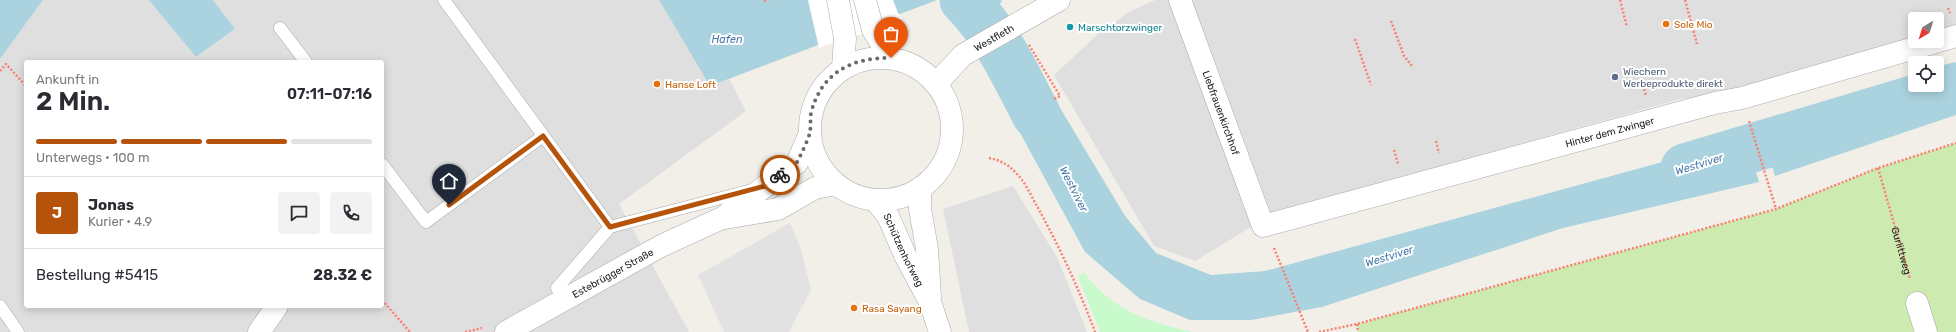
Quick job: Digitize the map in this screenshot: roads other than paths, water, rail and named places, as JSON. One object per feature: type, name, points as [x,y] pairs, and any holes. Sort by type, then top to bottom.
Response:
[{"type":"street","points":[[838,0],[845,38],[843,68]]},
{"type":"street","points":[[865,0],[873,30],[891,58]]},
{"type":"street","name":"Westfleth","points":[[936,84],[959,58],[1059,0]]},
{"type":"street","name":"Liebfrauenkirchhof","points":[[1180,0],[1263,226]]},
{"type":"street","name":"Hinter dem Zwinger","points":[[1263,226],[1708,105],[1742,98],[1956,36]]},
{"type":"street","points":[[874,58],[891,58],[908,63],[924,71],[936,84],[948,105],[952,129],[948,153],[937,173],[920,188],[899,198],[875,200],[854,195],[835,184],[822,170],[813,152],[810,133],[811,114],[817,96],[828,80],[843,68],[858,61],[874,58]]},
{"type":"street","name":"Estebrügger Straße","points":[[506,332],[661,246],[722,218],[797,163],[810,133]]},
{"type":"street","name":"Estebrügger Straße","points":[[722,218],[778,208],[815,188],[835,184]]},
{"type":"street","name":"Schützenhofweg","points":[[920,188],[920,209],[927,249],[930,302]]},
{"type":"street","name":"Schützenhofweg","points":[[875,200],[888,216],[905,255],[930,302],[940,332]]},
{"type":"street","points":[[1917,303],[1926,332]]},
{"type":"street","points":[[259,332],[276,308]]},
{"type":"lane","points":[[444,0],[610,227]]},
{"type":"lane","points":[[280,28],[304,60]]},
{"type":"lane","points":[[384,167],[426,222],[543,136]]},
{"type":"lane","points":[[563,301],[557,288],[610,227],[765,186]]},
{"type":"lane","points":[[0,306],[18,332]]},
{"type":"water","points":[[0,0],[43,0],[0,59]]},
{"type":"water","points":[[149,0],[213,0],[235,29],[196,57]]},
{"type":"water","name":"Hafen","points":[[659,0],[937,0],[710,86]]},
{"type":"water","points":[[945,0],[1001,0],[1002,2],[962,27]]},
{"type":"water","points":[[1021,43],[1125,216],[1156,253],[1211,275],[1265,271],[1746,139],[1759,182],[1563,228],[1322,307],[1251,320],[1190,320],[1140,299],[1085,252],[984,67]]},
{"type":"water","points":[[1956,74],[1956,115],[1775,176],[1763,133],[1908,89],[1908,92],[1944,92],[1944,78]]},
{"type":"waterway","name":"Westviver","points":[[964,0],[986,26],[1004,54],[1036,114]]},
{"type":"waterway","name":"Westviver","points":[[1685,168],[1956,87]]},
{"type":"place","name":"Sole Mio","points":[[1666,24]]},
{"type":"place","name":"Marschtorzwinger","points":[[1070,27]]},
{"type":"place","name":"Wiechern Werbeprodukte direkt","points":[[1615,77]]},
{"type":"place","name":"Hanse Loft","points":[[657,84]]},
{"type":"place","name":"Rasa Sayang","points":[[854,308]]}]
